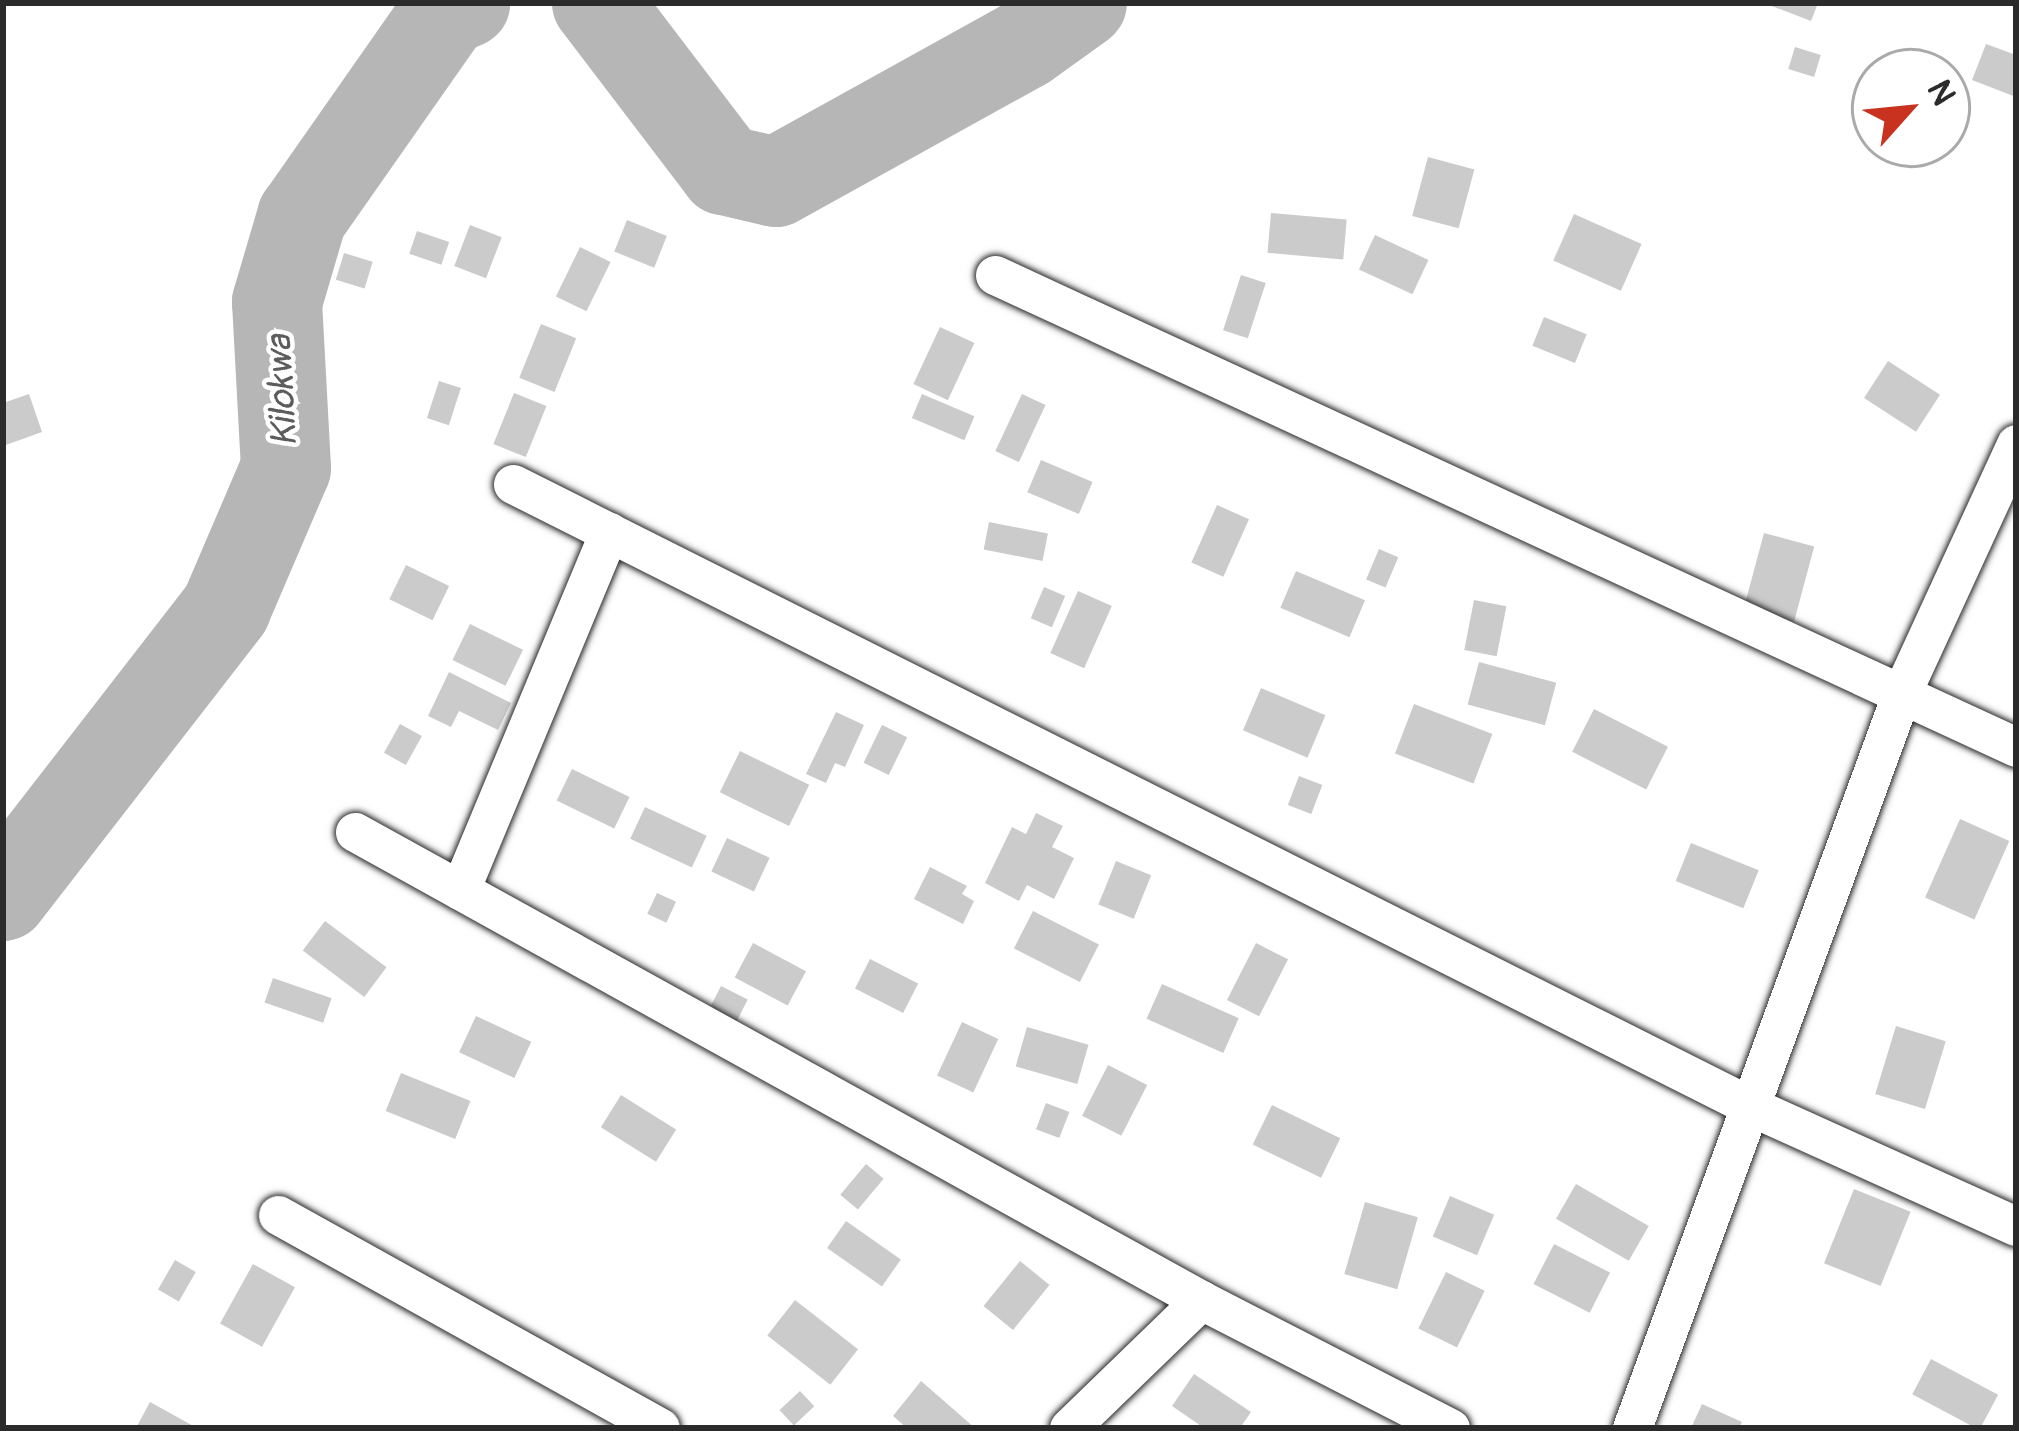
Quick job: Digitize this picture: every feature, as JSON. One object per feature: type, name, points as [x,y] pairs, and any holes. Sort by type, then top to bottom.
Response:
[{"type":"street","points":[[995,275],[2016,747]]},
{"type":"street","points":[[1632,1428],[1902,692],[2016,445]]},
{"type":"street","points":[[513,484],[1750,1106],[2016,1226]]},
{"type":"street","points":[[460,890],[609,532]]},
{"type":"street","points":[[355,832],[1201,1300],[1450,1428]]},
{"type":"street","points":[[278,1215],[660,1428]]},
{"type":"street","points":[[1069,1428],[1201,1300]]},
{"type":"building","points":[[1764,3],[1818,3],[1811,21]]},
{"type":"building","points":[[1986,44],[2016,55],[2016,97],[1972,80]]},
{"type":"building","points":[[1795,47],[1821,55],[1814,77],[1788,69]]},
{"type":"building","points":[[1428,157],[1474,169],[1459,228],[1412,216]]},
{"type":"building","points":[[1271,213],[1347,220],[1343,259],[1268,253]]},
{"type":"building","points":[[1574,214],[1642,244],[1621,291],[1553,261]]},
{"type":"building","points":[[627,220],[667,236],[654,268],[614,252]]},
{"type":"building","points":[[470,225],[502,237],[486,278],[454,266]]},
{"type":"building","points":[[417,231],[449,242],[441,265],[409,254]]},
{"type":"building","points":[[1375,235],[1428,260],[1412,294],[1359,269]]},
{"type":"building","points":[[580,247],[611,262],[586,311],[556,296]]},
{"type":"building","points":[[344,253],[373,262],[365,289],[336,280]]},
{"type":"building","points":[[1241,275],[1266,283],[1248,338],[1223,330]]},
{"type":"building","points":[[1544,317],[1587,334],[1575,363],[1532,346]]},
{"type":"building","points":[[541,324],[576,338],[555,392],[519,378]]},
{"type":"building","points":[[940,327],[974,343],[948,400],[913,384]]},
{"type":"building","points":[[1888,361],[1940,395],[1916,432],[1864,398]]},
{"type":"building","points":[[439,381],[461,388],[449,425],[427,418]]},
{"type":"building","points":[[514,393],[546,406],[526,457],[493,444]]},
{"type":"building","points":[[29,394],[42,432],[3,446],[3,403]]},
{"type":"building","points":[[922,394],[974,416],[964,440],[912,418]]},
{"type":"building","points":[[1022,394],[1046,405],[1019,462],[995,451]]},
{"type":"building","points":[[1041,460],[1093,482],[1079,514],[1027,492]]},
{"type":"building","points":[[1217,505],[1249,519],[1223,577],[1191,563]]},
{"type":"building","points":[[989,522],[1048,533],[1043,561],[984,549]]},
{"type":"building","points":[[1764,533],[1814,546],[1794,622],[1744,608]]},
{"type":"building","points":[[1379,549],[1398,557],[1385,588],[1366,579]]},
{"type":"building","points":[[406,565],[449,586],[432,620],[389,599]]},
{"type":"building","points":[[1296,571],[1365,600],[1349,637],[1280,608]]},
{"type":"building","points":[[1044,587],[1065,596],[1052,627],[1031,618]]},
{"type":"building","points":[[1078,591],[1112,606],[1084,668],[1050,653]]},
{"type":"building","points":[[1474,600],[1506,606],[1497,656],[1464,650]]},
{"type":"building","points":[[470,624],[523,650],[505,686],[452,660]]},
{"type":"building","points":[[1479,662],[1556,683],[1545,725],[1468,705]]},
{"type":"building","points":[[449,672],[511,703],[498,730],[459,711],[451,727],[428,716]]},
{"type":"building","points":[[1261,688],[1325,715],[1307,758],[1243,730]]},
{"type":"building","points":[[1414,704],[1492,734],[1473,784],[1395,753]]},
{"type":"building","points":[[1594,709],[1668,747],[1646,789],[1572,752]]},
{"type":"building","points":[[836,712],[864,725],[845,767],[835,763],[826,783],[806,774]]},
{"type":"building","points":[[400,724],[422,736],[406,765],[384,753]]},
{"type":"building","points":[[882,725],[907,737],[889,775],[864,763]]},
{"type":"building","points":[[740,751],[809,785],[789,826],[720,792]]},
{"type":"building","points":[[572,769],[630,797],[614,829],[557,800]]},
{"type":"building","points":[[1299,776],[1322,785],[1311,814],[1288,805]]},
{"type":"building","points":[[645,807],[707,836],[692,867],[630,839]]},
{"type":"building","points":[[1036,813],[1063,826],[1052,847],[1074,858],[1054,899],[1027,885],[1019,901],[985,883],[1012,827],[1026,834]]},
{"type":"building","points":[[1960,819],[2009,841],[1974,920],[1925,898]]},
{"type":"building","points":[[727,838],[770,858],[754,891],[711,872]]},
{"type":"building","points":[[1691,843],[1759,870],[1743,908],[1676,881]]},
{"type":"building","points":[[1116,861],[1151,875],[1134,919],[1098,905]]},
{"type":"building","points":[[930,867],[967,886],[962,894],[974,901],[963,924],[914,899]]},
{"type":"building","points":[[657,893],[676,902],[666,923],[647,914]]},
{"type":"building","points":[[1033,911],[1099,945],[1080,982],[1014,948]]},
{"type":"building","points":[[325,921],[386,967],[364,997],[303,951]]},
{"type":"building","points":[[753,943],[806,971],[788,1006],[735,977]]},
{"type":"building","points":[[1256,943],[1288,959],[1259,1016],[1227,1000]]},
{"type":"building","points":[[870,959],[918,984],[903,1013],[855,988]]},
{"type":"building","points":[[273,978],[332,998],[323,1023],[265,1003]]},
{"type":"building","points":[[1162,984],[1239,1018],[1223,1053],[1147,1019]]},
{"type":"building","points":[[721,986],[748,1000],[735,1025],[708,1012]]},
{"type":"building","points":[[476,1016],[531,1042],[514,1078],[459,1052]]},
{"type":"building","points":[[962,1022],[998,1039],[973,1092],[937,1075]]},
{"type":"building","points":[[1896,1026],[1946,1041],[1925,1109],[1875,1094]]},
{"type":"building","points":[[1027,1027],[1089,1045],[1077,1084],[1016,1066]]},
{"type":"building","points":[[1108,1065],[1147,1085],[1121,1136],[1082,1116]]},
{"type":"building","points":[[401,1073],[471,1101],[455,1139],[386,1111]]},
{"type":"building","points":[[621,1095],[676,1129],[656,1162],[601,1127]]},
{"type":"building","points":[[1046,1103],[1069,1112],[1059,1138],[1036,1129]]},
{"type":"building","points":[[1272,1105],[1340,1138],[1321,1178],[1253,1145]]},
{"type":"building","points":[[866,1164],[884,1179],[858,1209],[840,1195]]},
{"type":"building","points":[[1576,1184],[1649,1226],[1629,1261],[1556,1219]]},
{"type":"building","points":[[1854,1189],[1911,1212],[1881,1286],[1824,1263]]},
{"type":"building","points":[[1450,1196],[1494,1215],[1477,1255],[1433,1237]]},
{"type":"building","points":[[1365,1202],[1418,1217],[1397,1289],[1344,1274]]},
{"type":"building","points":[[846,1221],[901,1259],[882,1286],[827,1248]]},
{"type":"building","points":[[1554,1244],[1610,1273],[1590,1313],[1534,1284]]},
{"type":"building","points":[[175,1260],[196,1272],[179,1301],[158,1289]]},
{"type":"building","points":[[1020,1261],[1050,1285],[1013,1330],[983,1306]]},
{"type":"building","points":[[253,1264],[295,1287],[262,1347],[220,1323]]},
{"type":"building","points":[[1446,1272],[1485,1291],[1457,1347],[1418,1329]]},
{"type":"building","points":[[795,1300],[858,1349],[830,1385],[767,1335]]},
{"type":"building","points":[[1931,1359],[1998,1395],[1980,1428],[1976,1428],[1912,1394]]},
{"type":"building","points":[[1194,1374],[1251,1412],[1240,1428],[1204,1428],[1172,1406]]},
{"type":"building","points":[[921,1381],[975,1428],[907,1428],[893,1416]]},
{"type":"building","points":[[800,1391],[814,1406],[794,1425],[780,1410]]},
{"type":"building","points":[[150,1402],[197,1428],[136,1428]]},
{"type":"building","points":[[1702,1404],[1742,1422],[1739,1428],[1691,1428]]},
{"type":"waterway","name":"Kilokwa","points":[[3,896],[226,608],[286,468],[277,302],[302,217],[446,11],[465,3]]},
{"type":"waterway","name":"Kilokwa","points":[[597,3],[724,170],[776,182],[1025,44],[1082,3]]}]
